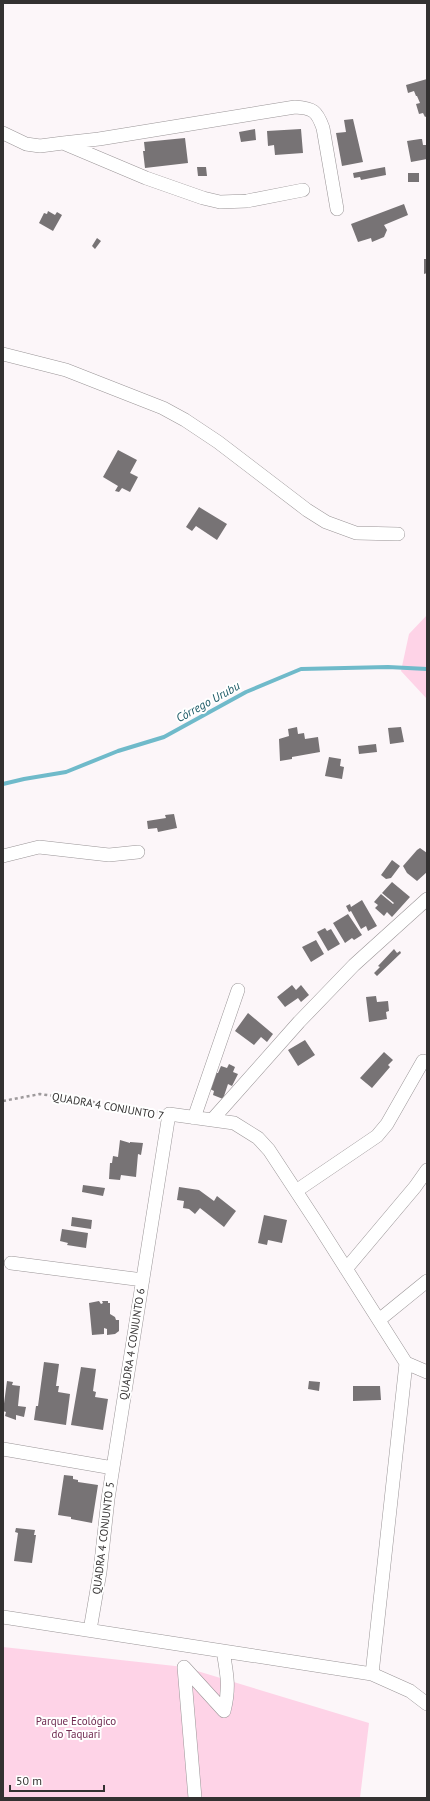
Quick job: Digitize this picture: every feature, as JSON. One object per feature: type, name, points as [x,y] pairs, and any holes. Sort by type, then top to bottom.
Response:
[{"type":"street","points":[[3,133],[26,144],[40,146],[99,139],[295,107],[306,107],[311,109],[319,117],[323,128],[337,209]]},
{"type":"street","points":[[63,143],[146,178],[203,198],[220,202],[247,201],[303,190]]},
{"type":"street","points":[[3,354],[66,370],[163,408],[185,420],[218,442],[307,510],[326,522],[356,532],[398,534]]},
{"type":"street","points":[[3,856],[39,847],[109,855],[138,852]]},
{"type":"street","points":[[212,1120],[299,1022],[354,965],[427,899]]},
{"type":"street","points":[[194,1118],[238,990]]},
{"type":"street","points":[[296,1191],[377,1136],[387,1124],[423,1061]]},
{"type":"street","points":[[169,1114],[234,1123],[258,1138],[269,1150],[296,1191],[406,1363],[427,1372]]},
{"type":"street","name":"QUADRA 4 CONJUNTO 7","points":[[143,1280],[169,1114]]},
{"type":"street","points":[[346,1269],[415,1187],[427,1170]]},
{"type":"street","name":"QUADRA 4 CONJUNTO 6","points":[[11,1263],[143,1280],[113,1468]]},
{"type":"street","points":[[379,1320],[427,1281]]},
{"type":"street","points":[[372,1674],[406,1363]]},
{"type":"street","name":"QUADRA 4 CONJUNTO 5","points":[[3,1449],[113,1468],[100,1572],[90,1630]]},
{"type":"street","points":[[3,1618],[372,1674],[410,1691],[427,1704]]},
{"type":"street","points":[[195,1798],[184,1667],[224,1711],[228,1695],[228,1681],[223,1651]]},
{"type":"path","name":"QUADRA 4 CONJUNTO 7","points":[[3,1101],[40,1094],[169,1114]]},
{"type":"green space","points":[[427,615],[427,699],[401,671],[409,634]]},
{"type":"green space","name":"Parque Ecológico do Taquari","points":[[3,1647],[184,1667],[369,1723],[360,1798],[3,1798]]},
{"type":"building","points":[[427,79],[427,116],[425,117],[423,113],[419,114],[416,104],[420,103],[417,96],[414,91],[408,93],[406,85]]},
{"type":"building","points":[[353,119],[363,162],[342,166],[336,133],[346,132],[344,120]]},
{"type":"building","points":[[255,129],[256,140],[241,142],[239,132]]},
{"type":"building","points":[[301,129],[303,153],[275,155],[274,145],[268,146],[267,131]]},
{"type":"building","points":[[185,138],[188,163],[145,168],[143,151],[145,151],[144,142]]},
{"type":"building","points":[[422,139],[423,145],[427,145],[427,159],[411,162],[407,141]]},
{"type":"building","points":[[197,167],[206,167],[207,176],[198,176]]},
{"type":"building","points":[[385,167],[386,175],[361,180],[360,177],[354,178],[353,173]]},
{"type":"building","points":[[408,173],[419,173],[419,182],[408,182]]},
{"type":"building","points":[[404,204],[408,215],[384,225],[387,230],[384,237],[372,242],[371,238],[358,242],[351,224]]},
{"type":"building","points":[[48,211],[55,215],[57,212],[62,215],[53,231],[39,223],[44,213],[47,214]]},
{"type":"building","points":[[97,238],[101,241],[95,249],[92,246]]},
{"type":"building","points":[[424,259],[427,259],[427,273],[424,274]]},
{"type":"building","points":[[118,450],[137,460],[130,473],[138,477],[130,492],[122,488],[119,492],[115,491],[118,486],[103,477]]},
{"type":"building","points":[[199,507],[227,524],[217,540],[196,526],[192,531],[186,527]]},
{"type":"building","points":[[297,727],[298,734],[304,733],[305,739],[318,737],[320,752],[292,757],[292,759],[280,761],[279,739],[289,736],[288,729]]},
{"type":"building","points":[[401,727],[404,742],[390,744],[388,728]]},
{"type":"building","points":[[376,744],[377,752],[359,754],[358,746]]},
{"type":"building","points":[[329,757],[341,759],[340,766],[344,767],[342,779],[325,776]]},
{"type":"building","points":[[174,814],[177,828],[158,832],[157,828],[148,829],[147,821],[166,818],[165,815]]},
{"type":"building","points":[[420,848],[427,853],[427,872],[417,881],[407,873],[403,866]]},
{"type":"building","points":[[392,860],[400,866],[391,878],[386,879],[381,875]]},
{"type":"building","points":[[392,882],[410,897],[392,917],[387,912],[384,916],[375,908],[378,905],[374,902],[381,894],[393,904],[394,903],[382,893]]},
{"type":"building","points":[[362,900],[377,926],[368,931],[366,926],[361,929],[351,911],[349,912],[346,906],[350,904],[351,907]]},
{"type":"building","points":[[348,914],[362,935],[354,940],[352,938],[345,943],[333,923]]},
{"type":"building","points":[[325,928],[327,931],[331,929],[340,944],[328,951],[317,932]]},
{"type":"building","points":[[316,940],[324,954],[311,962],[302,947]]},
{"type":"building","points":[[394,949],[397,953],[400,951],[401,953],[377,976],[374,973],[380,967],[378,966]]},
{"type":"building","points":[[292,985],[296,990],[301,985],[309,995],[301,1002],[298,998],[285,1007],[277,997]]},
{"type":"building","points":[[376,996],[377,1002],[388,1001],[389,1011],[386,1012],[387,1019],[369,1022],[366,997]]},
{"type":"building","points":[[248,1013],[273,1034],[267,1042],[261,1037],[254,1045],[235,1031]]},
{"type":"building","points":[[305,1040],[315,1055],[298,1066],[288,1050]]},
{"type":"building","points":[[384,1052],[393,1060],[388,1065],[390,1067],[372,1088],[360,1078]]},
{"type":"building","points":[[229,1064],[235,1067],[233,1072],[238,1074],[232,1086],[228,1084],[223,1099],[213,1095],[214,1091],[210,1089],[216,1073],[218,1073],[221,1066],[227,1068]]},
{"type":"building","points":[[120,1140],[130,1143],[143,1143],[141,1155],[138,1154],[136,1177],[121,1175],[120,1180],[109,1179],[110,1163],[112,1163],[113,1156],[118,1157]]},
{"type":"building","points":[[83,1185],[105,1188],[103,1196],[82,1192]]},
{"type":"building","points":[[179,1187],[199,1190],[214,1201],[217,1196],[236,1211],[224,1227],[200,1208],[195,1214],[189,1209],[183,1208],[184,1201],[177,1200]]},
{"type":"building","points":[[264,1215],[287,1220],[282,1243],[268,1240],[267,1245],[258,1243]]},
{"type":"building","points":[[72,1217],[92,1220],[91,1229],[71,1226]]},
{"type":"building","points":[[62,1229],[88,1233],[86,1248],[67,1245],[68,1243],[60,1241]]},
{"type":"building","points":[[99,1301],[101,1304],[103,1303],[102,1301],[108,1301],[108,1303],[110,1303],[110,1314],[115,1317],[116,1320],[119,1320],[119,1331],[115,1334],[107,1335],[107,1329],[104,1328],[104,1334],[92,1335],[89,1303]]},
{"type":"building","points":[[44,1362],[59,1364],[56,1386],[59,1386],[58,1392],[70,1394],[66,1425],[34,1420],[36,1406],[38,1406]]},
{"type":"building","points":[[81,1367],[96,1369],[93,1391],[96,1392],[95,1397],[108,1399],[103,1430],[71,1425]]},
{"type":"building","points":[[7,1381],[13,1382],[12,1385],[20,1386],[18,1406],[26,1407],[24,1417],[16,1415],[16,1420],[5,1416],[6,1412],[3,1411]]},
{"type":"building","points":[[309,1381],[320,1382],[319,1391],[308,1389]]},
{"type":"building","points":[[353,1386],[380,1386],[381,1400],[353,1401]]},
{"type":"building","points":[[64,1475],[73,1476],[73,1479],[78,1480],[78,1482],[98,1485],[92,1523],[58,1515]]},
{"type":"building","points":[[16,1528],[35,1530],[34,1535],[36,1535],[32,1563],[14,1561],[18,1533],[15,1532]]},
{"type":"waterway","name":"Córrego Urubu","points":[[3,784],[66,772],[118,751],[164,737],[246,692],[301,669],[388,667],[427,669]]}]
